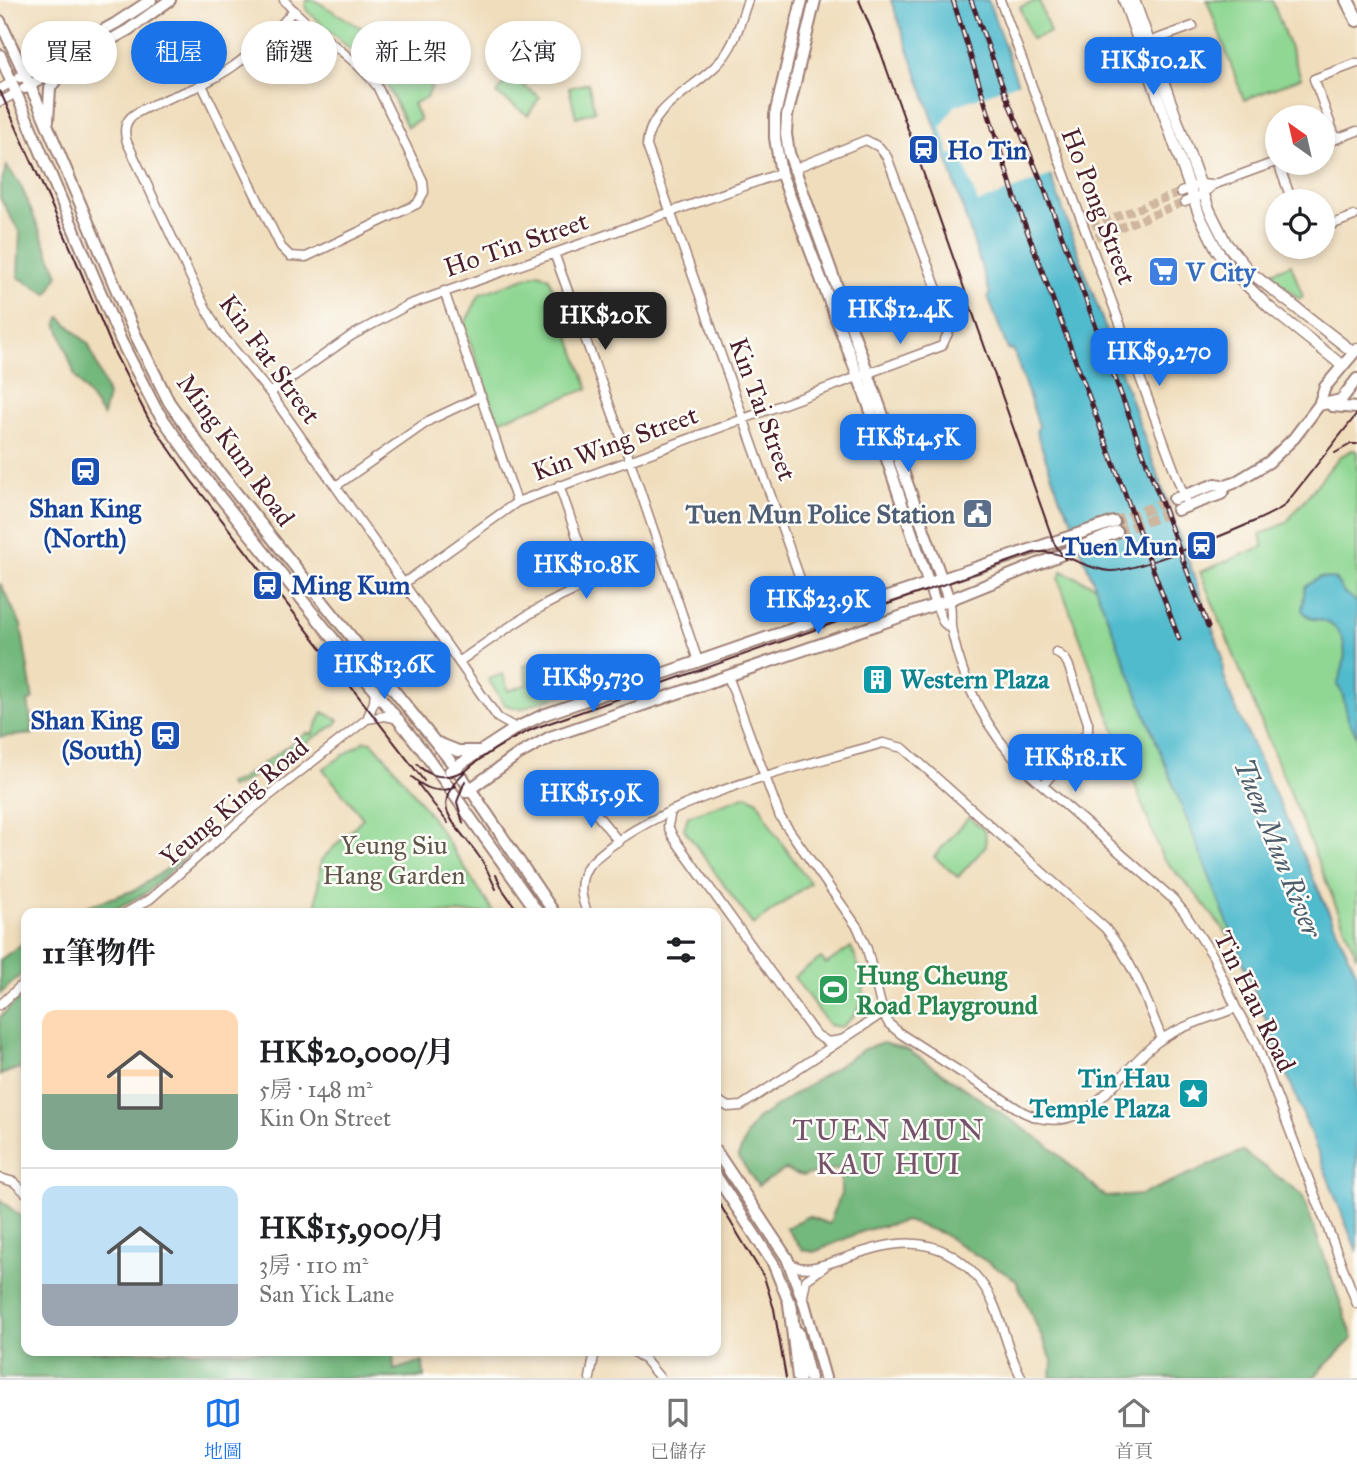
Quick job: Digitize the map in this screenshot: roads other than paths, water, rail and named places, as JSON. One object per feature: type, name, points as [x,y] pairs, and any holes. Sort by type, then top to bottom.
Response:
[{"type":"main road","points":[[117,22],[151,0]]},
{"type":"main road","points":[[117,36],[170,0]]},
{"type":"main road","points":[[802,0],[775,116],[775,138],[781,173],[943,578],[949,600]]},
{"type":"main road","points":[[814,0],[786,124],[787,143],[793,169],[863,375],[936,605]]},
{"type":"main road","points":[[1347,0],[1357,20]]},
{"type":"main road","name":"Ming Kum Road","points":[[0,21],[21,67]]},
{"type":"main road","name":"Ming Kum Road","points":[[0,55],[121,341],[156,409],[201,473],[399,719],[458,797],[535,908]]},
{"type":"main road","points":[[14,88],[21,84]]},
{"type":"main road","name":"Ming Kum Road","points":[[29,84],[135,334],[169,402],[205,454],[456,768],[551,908]]},
{"type":"main road","points":[[48,128],[50,88],[53,84]]},
{"type":"main road","points":[[1180,503],[1221,494],[1226,486],[1243,479],[1269,462],[1288,444],[1319,405],[1325,387],[1356,352]]},
{"type":"main road","points":[[1319,405],[1342,400],[1357,378],[1343,366]]},
{"type":"main road","points":[[1319,405],[1357,408]]},
{"type":"main road","points":[[442,777],[516,727],[543,715],[1071,536],[1116,527],[1075,548],[936,605],[550,737],[516,756],[458,797]]},
{"type":"main road","points":[[436,742],[458,751],[480,751]]},
{"type":"main road","points":[[721,1159],[787,1258],[803,1299],[825,1378]]},
{"type":"main road","points":[[721,1184],[773,1263],[790,1304],[810,1378]]},
{"type":"main road","points":[[790,1304],[799,1378]]},
{"type":"street","points":[[202,85],[281,247],[290,256],[298,259],[306,257],[417,204],[424,192],[423,181],[377,86],[284,0]]},
{"type":"street","name":"Kin Tai Street","points":[[748,0],[737,36],[724,58],[704,79],[659,114],[651,127],[647,142],[648,152],[815,621]]},
{"type":"street","name":"Ho Pong Street","points":[[1000,0],[1027,76],[1092,238],[1180,503]]},
{"type":"street","points":[[1124,0],[1193,193],[1217,250],[1232,271],[1270,308],[1343,366]]},
{"type":"street","points":[[1134,0],[1193,193],[1241,264],[1275,294],[1356,352]]},
{"type":"street","name":"Kin Fat Street","points":[[293,10],[273,34],[250,54],[202,85],[132,116],[125,127],[125,137],[217,329],[270,393],[498,718],[516,727]]},
{"type":"street","points":[[1149,42],[1193,26]]},
{"type":"street","points":[[1357,63],[1314,79],[1336,139],[1357,131]]},
{"type":"street","points":[[0,89],[14,88]]},
{"type":"street","points":[[0,102],[14,88]]},
{"type":"street","name":"Kin Wing Street","points":[[404,583],[517,502],[942,346],[950,331],[949,321],[887,157],[879,147],[866,140],[793,169]]},
{"type":"street","points":[[1193,193],[1265,167]]},
{"type":"street","name":"Ho Tin Street","points":[[270,393],[382,317],[444,290],[793,169]]},
{"type":"street","points":[[1335,223],[1354,216]]},
{"type":"street","points":[[554,253],[698,661]]},
{"type":"street","points":[[444,290],[517,502]]},
{"type":"street","points":[[336,485],[430,420],[481,396]]},
{"type":"street","points":[[460,662],[528,613],[563,594],[593,583],[559,485]]},
{"type":"street","name":"Tin Hau Road","points":[[949,600],[953,612],[951,629],[971,691],[985,720],[1013,757],[1173,900],[1213,956],[1236,1008],[1256,1043],[1357,1304]]},
{"type":"street","name":"Tin Hau Road","points":[[936,605],[943,622],[951,629]]},
{"type":"street","points":[[1043,785],[1084,739],[1089,727],[1068,664],[1061,654],[1055,652]]},
{"type":"street","points":[[728,676],[764,777],[785,825],[858,928],[867,949],[883,1013],[901,1034],[1023,1112],[1044,1120],[1067,1119],[1089,1109],[1163,1039],[1236,1008]]},
{"type":"street","points":[[374,688],[374,702],[368,719],[385,716],[399,719]]},
{"type":"street","name":"Yeung King Road","points":[[134,908],[150,899],[256,806],[368,719]]},
{"type":"street","points":[[586,908],[581,893],[583,876],[594,859],[647,822],[764,777],[883,743],[903,748],[1105,928],[1122,948],[1136,974],[1163,1039]]},
{"type":"street","points":[[577,800],[590,806],[619,842]]},
{"type":"street","points":[[671,811],[668,826],[673,837],[814,1034],[828,1042],[841,1040]]},
{"type":"street","points":[[0,1005],[21,986]]},
{"type":"street","points":[[721,1102],[728,1107],[741,1106],[883,1013]]},
{"type":"street","points":[[0,1178],[15,1182],[21,1188]]},
{"type":"street","points":[[787,1258],[792,1265],[802,1269],[830,1264],[874,1247],[902,1243],[929,1246],[955,1258],[972,1272],[986,1289],[1022,1378]]},
{"type":"street","points":[[803,1299],[806,1280],[830,1264]]},
{"type":"street","points":[[590,1378],[594,1356]]},
{"type":"street","points":[[639,1356],[660,1378]]},
{"type":"water","name":"Tuen Mun River","points":[[891,0],[988,0],[1222,655],[1223,673],[1232,700],[1357,974],[1357,1252],[1072,527],[1072,520],[1060,498],[1036,431],[1039,426],[1013,349],[1008,350],[988,296],[990,294],[948,162]]},
{"type":"water","points":[[1320,577],[1335,579],[1344,593],[1357,602],[1357,736],[1348,719],[1342,692],[1337,685],[1345,653],[1342,637],[1330,624],[1311,618],[1302,610],[1305,587]]},
{"type":"tunnel","points":[[1092,226],[1181,192]]},
{"type":"tunnel","points":[[1096,237],[1185,202]]},
{"type":"tunnel","points":[[1114,522],[1174,499]]},
{"type":"tunnel","points":[[1117,532],[1177,510]]},
{"type":"tram line","points":[[859,0],[881,53],[1054,543],[1065,559]]},
{"type":"tram line","points":[[0,91],[115,354],[148,418],[191,480],[424,781]]},
{"type":"tram line","points":[[496,889],[481,859],[449,816],[447,797],[465,771],[512,739],[538,727],[1033,553],[1052,553],[1110,571],[1144,564],[1198,545],[1284,506],[1357,414]]},
{"type":"tram line","points":[[1335,453],[1351,444],[1357,444]]},
{"type":"tram line","points":[[417,764],[428,773],[439,776],[464,771]]},
{"type":"tram line","points":[[412,777],[432,789],[444,790],[456,786]]},
{"type":"tram line","points":[[463,823],[457,802],[465,781]]},
{"type":"tram line","points":[[418,784],[448,823]]},
{"type":"tram line","points":[[496,875],[516,908]]},
{"type":"tram line","points":[[721,1206],[764,1277],[774,1309],[786,1378]]},
{"type":"railway","points":[[953,0],[1015,198],[1179,639]]},
{"type":"railway","points":[[971,0],[1208,627]]},
{"type":"place","name":"Ho Tin","points":[[924,150]]},
{"type":"place","name":"V City","points":[[1163,272]]},
{"type":"place","name":"Shan King (North)","points":[[85,472]]},
{"type":"place","name":"Tuen Mun Police Station","points":[[978,514]]},
{"type":"place","name":"Tuen Mun","points":[[1201,546]]},
{"type":"place","name":"Ming Kum","points":[[268,585]]},
{"type":"place","name":"Western Plaza","points":[[877,679]]},
{"type":"place","name":"Shan King (South)","points":[[165,735]]},
{"type":"place","name":"Hung Cheung Road Playground","points":[[833,990]]},
{"type":"place","name":"Tin Hau Temple Plaza","points":[[1193,1093]]},
{"type":"district","name":"TUEN MUN KAU HUI","points":[[889,1147]]},
{"type":"park label","name":"Yeung Siu Hang Garden","points":[[394,860]]}]
